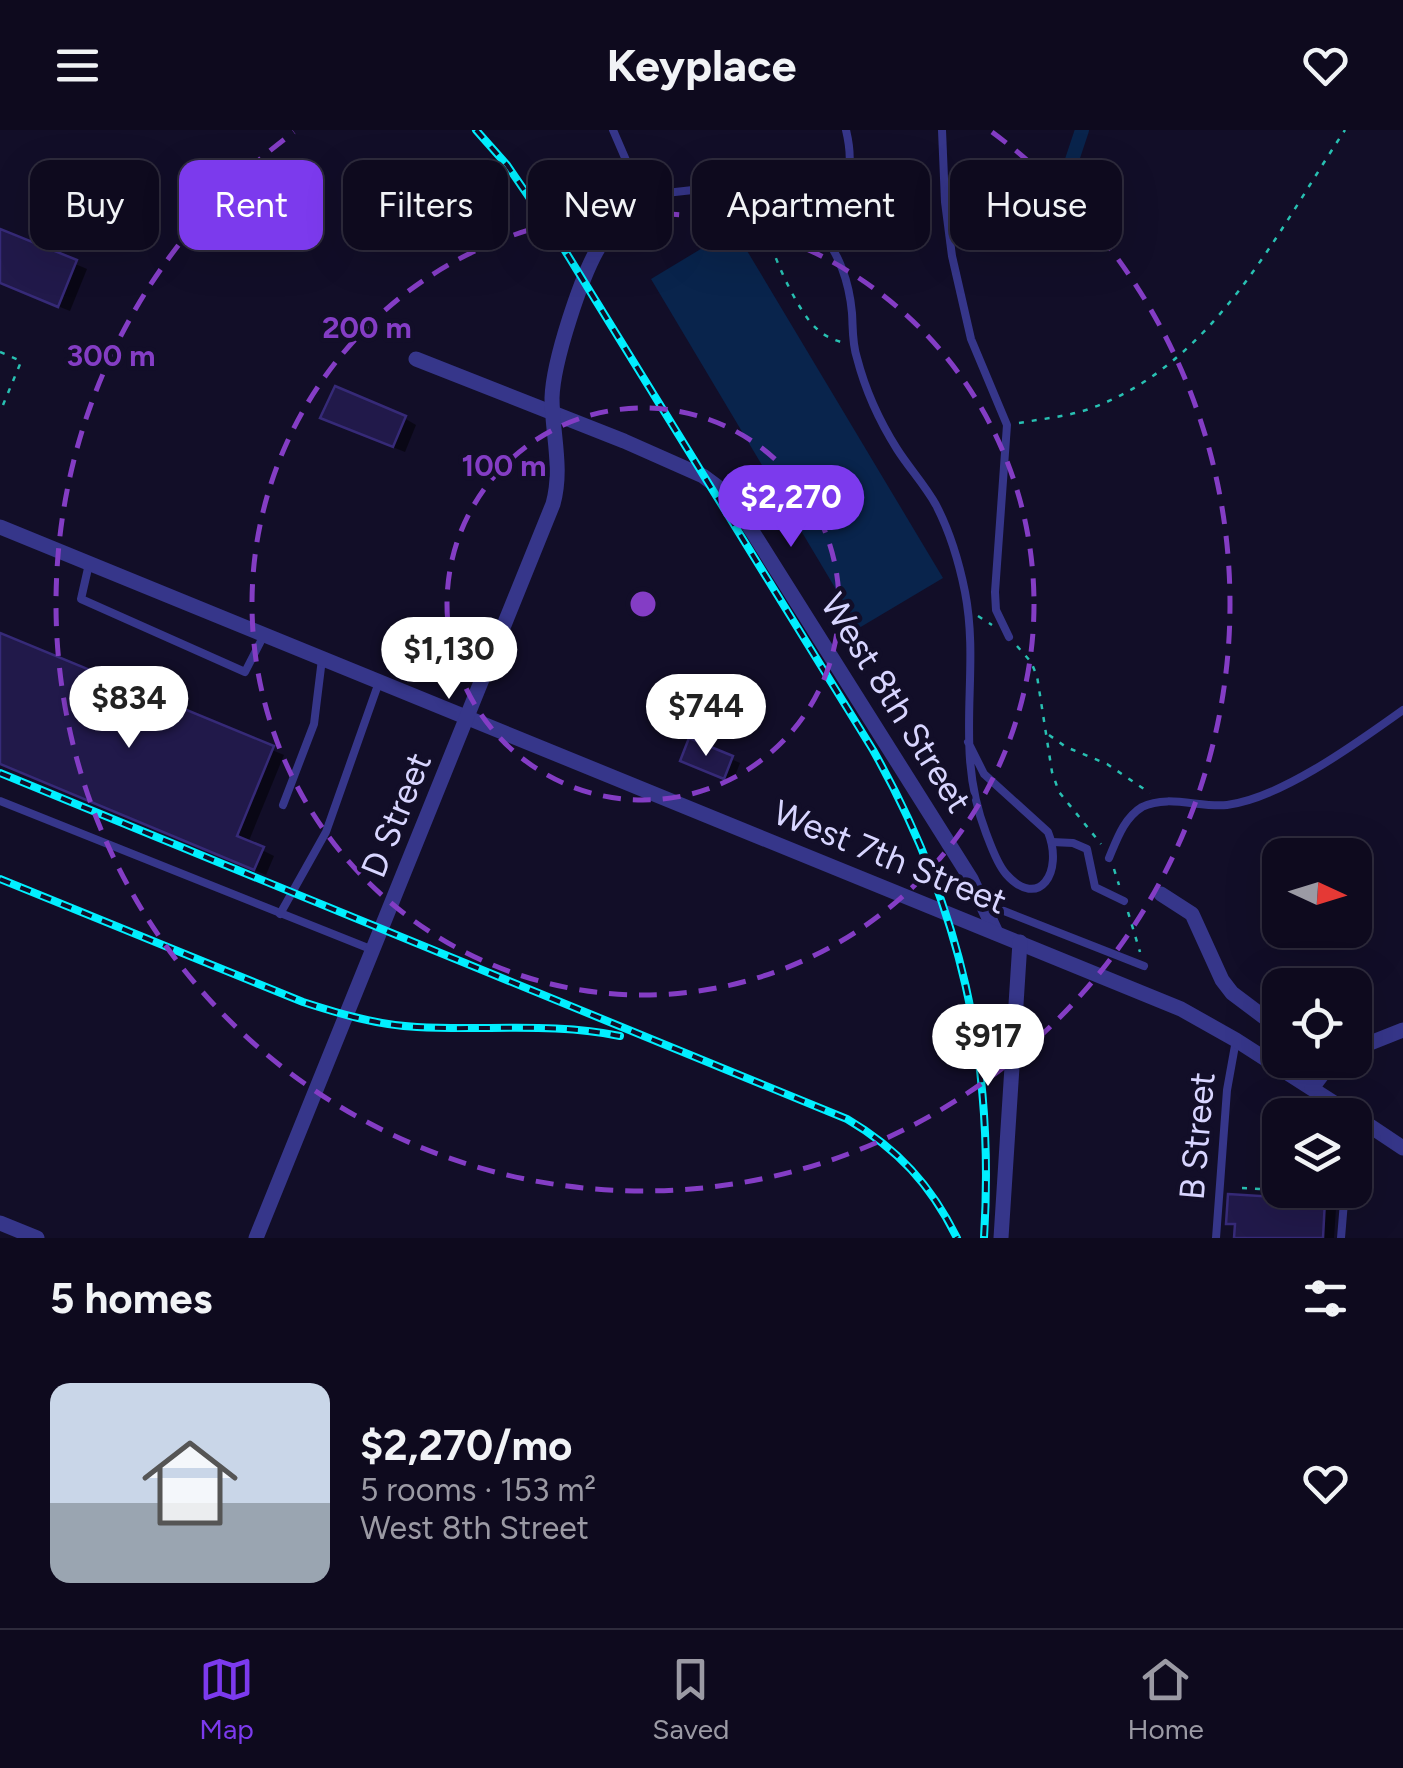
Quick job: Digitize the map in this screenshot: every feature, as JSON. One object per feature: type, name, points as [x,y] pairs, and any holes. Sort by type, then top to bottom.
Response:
[{"type":"street","name":"D Street","points":[[256,1238],[553,504],[558,471],[552,380],[598,250]]},
{"type":"street","name":"West 8th Street","points":[[416,359],[685,468],[730,496],[971,878],[996,933]]},
{"type":"street","name":"West 7th Street","points":[[0,527],[1181,1010],[1327,1098]]},
{"type":"street","points":[[1161,894],[1192,914],[1222,980],[1232,993],[1262,1016]]},
{"type":"street","points":[[1000,1238],[1020,942]]},
{"type":"street","points":[[1372,1042],[1403,1030]]},
{"type":"street","points":[[1312,1088],[1318,1078]]},
{"type":"street","name":"West 7th Street","points":[[1372,1128],[1403,1148]]},
{"type":"street","points":[[0,1224],[37,1238]]},
{"type":"lane","points":[[613,130],[626,160]]},
{"type":"lane","points":[[846,130],[851,160]]},
{"type":"lane","points":[[942,130],[952,256],[971,339],[1007,425],[995,592],[996,610],[1009,637]]},
{"type":"lane","points":[[833,250],[850,292],[854,345],[885,427],[925,486],[947,528],[968,609],[968,742],[975,804],[1006,874],[1031,888],[1040,886],[1051,878],[1054,870],[1048,832],[984,774],[968,742]]},
{"type":"lane","points":[[90,564],[81,599],[246,672],[264,635]]},
{"type":"lane","points":[[283,805],[314,724],[322,658]]},
{"type":"lane","points":[[280,914],[326,832],[379,682]]},
{"type":"lane","points":[[1109,858],[1129,818],[1138,809],[1164,802],[1210,805],[1244,801],[1274,790],[1348,750],[1403,710]]},
{"type":"lane","points":[[0,801],[373,950]]},
{"type":"lane","points":[[1052,842],[1073,843],[1086,849],[1096,887],[1124,900]]},
{"type":"lane","points":[[1004,911],[1144,966]]},
{"type":"lane","name":"B Street","points":[[1216,1238],[1227,1090],[1236,1040]]},
{"type":"lane","points":[[1340,1238],[1342,1208]]},
{"type":"path","points":[[1007,425],[1071,414],[1111,400],[1138,386],[1186,351],[1238,291],[1345,130]]},
{"type":"path","points":[[772,250],[804,314],[826,336],[854,345]]},
{"type":"path","points":[[0,352],[22,359],[3,404]]},
{"type":"path","points":[[968,609],[1009,637],[1031,662],[1059,792],[1109,858],[1144,966]]},
{"type":"path","points":[[1046,733],[1066,747],[1107,764],[1164,802]]},
{"type":"path","points":[[1242,1188],[1262,1189]]},
{"type":"water","points":[[699,250],[747,250],[943,578],[859,628],[651,279]]},
{"type":"building","points":[[0,229],[30,241],[30,250],[52,250],[77,260],[58,307],[0,283]]},
{"type":"building","points":[[335,386],[406,416],[393,447],[320,418]]},
{"type":"building","points":[[0,633],[274,746],[237,836],[264,847],[254,870],[0,764]]},
{"type":"building","points":[[689,738],[733,756],[724,779],[680,761]]},
{"type":"building","points":[[1228,1194],[1262,1196],[1262,1208],[1325,1208],[1323,1238],[1234,1238],[1235,1224],[1226,1224]]},
{"type":"waterway","points":[[1072,160],[1082,130]]},
{"type":"railway","points":[[476,130],[507,165],[559,241],[873,750],[903,808],[950,926],[966,986],[984,1109],[984,1238]]},
{"type":"railway","points":[[0,773],[847,1119],[882,1143],[911,1170],[936,1201],[957,1238]]},
{"type":"railway","points":[[0,879],[303,1002],[345,1015],[417,1027],[544,1028],[620,1036]]}]
